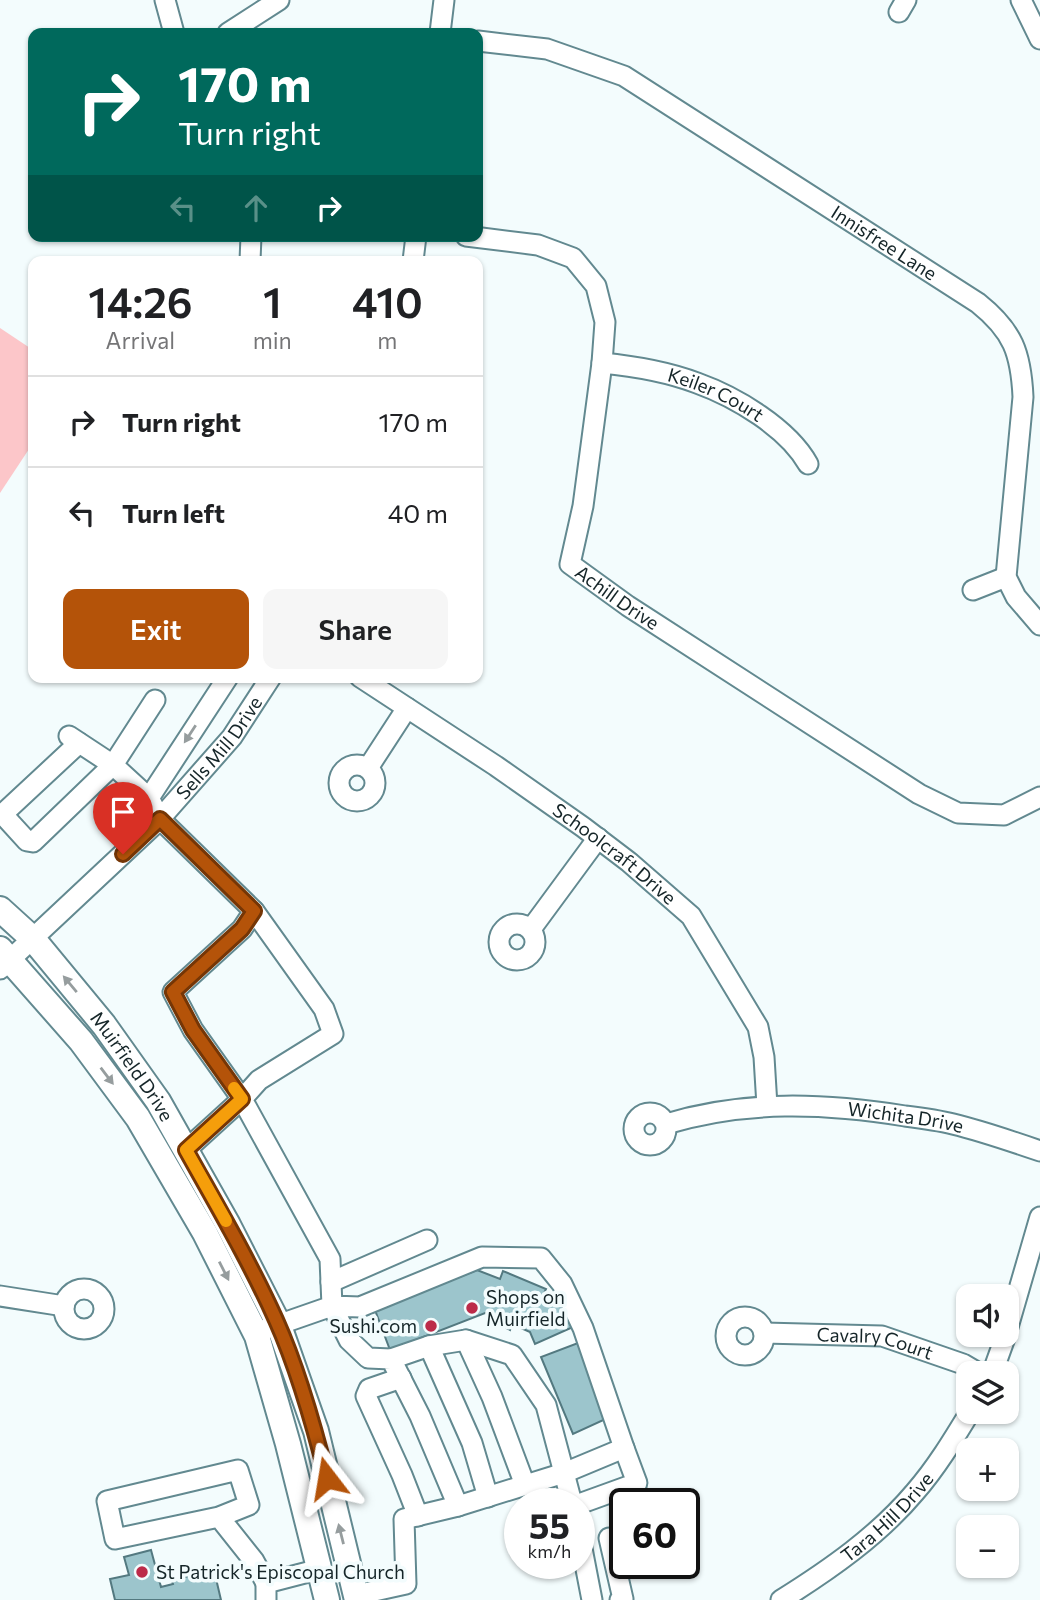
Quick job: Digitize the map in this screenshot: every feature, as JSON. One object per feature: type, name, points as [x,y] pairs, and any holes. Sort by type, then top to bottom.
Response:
[{"type":"main road","name":"Muirfield Drive","points":[[0,909],[33,939],[104,1025],[158,1101],[228,1225],[267,1328],[316,1431],[356,1597]]},
{"type":"main road","name":"Muirfield Drive","points":[[3,959],[81,1041],[138,1118],[205,1233],[267,1328],[327,1600]]},
{"type":"street","points":[[164,0],[172,28]]},
{"type":"street","points":[[236,28],[279,0]]},
{"type":"street","points":[[441,28],[444,0]]},
{"type":"street","points":[[1021,0],[1040,39]]},
{"type":"street","name":"Innisfree Lane","points":[[483,42],[547,49],[624,76],[978,303],[997,318],[1015,345],[1032,398],[1006,577]]},
{"type":"street","name":"Achill Drive","points":[[483,238],[538,245],[573,258],[596,286],[605,322],[602,363],[583,506],[570,564],[628,606],[919,794],[958,813],[1004,815],[1040,797]]},
{"type":"street","name":"Keiler Court","points":[[602,363],[625,365],[696,382],[731,399],[783,432],[808,464]]},
{"type":"street","points":[[973,590],[1006,577],[1016,597],[1040,625]]},
{"type":"street","points":[[149,798],[224,683]]},
{"type":"street","name":"Sells Mill Drive","points":[[3,959],[33,939],[160,819],[232,737],[267,683]]},
{"type":"street","name":"Schoolcraft Drive","points":[[369,683],[496,766],[598,838],[691,916],[758,1027],[764,1057],[768,1106]]},
{"type":"street","points":[[155,700],[113,765],[33,842],[27,841],[5,817],[7,810],[74,739],[113,765],[149,798],[160,819],[254,911],[324,1009],[333,1034],[259,1080],[186,1150]]},
{"type":"street","points":[[368,768],[407,708]]},
{"type":"street","points":[[531,929],[598,838]]},
{"type":"street","points":[[254,911],[242,929],[173,992],[193,1030],[242,1099],[330,1259],[332,1306],[349,1339],[368,1358],[391,1359],[429,1346],[466,1340],[512,1355],[546,1405],[568,1488]]},
{"type":"street","name":"Wichita Drive","points":[[666,1124],[703,1113],[768,1106],[850,1107],[939,1121],[1040,1151]]},
{"type":"street","points":[[1019,1289],[1040,1217]]},
{"type":"street","points":[[331,1282],[427,1240]]},
{"type":"street","points":[[267,1328],[332,1306],[360,1307],[482,1257],[541,1258],[562,1284],[583,1328],[637,1483],[595,1498]]},
{"type":"street","points":[[0,1296],[64,1306]]},
{"type":"street","name":"Cavalry Court","points":[[764,1334],[882,1336],[956,1362]]},
{"type":"street","points":[[466,1340],[492,1397],[524,1485]]},
{"type":"street","points":[[429,1346],[472,1443],[488,1497]]},
{"type":"street","points":[[391,1359],[458,1506]]},
{"type":"street","points":[[401,1378],[369,1389],[366,1396],[418,1516]]},
{"type":"street","name":"Tara Hill Drive","points":[[781,1600],[856,1548],[902,1506],[915,1492],[963,1424]]},
{"type":"street","points":[[356,1597],[408,1592],[404,1519],[458,1506],[564,1473],[624,1448]]},
{"type":"street","points":[[238,1470],[248,1505],[219,1517],[115,1539],[107,1502],[238,1470]]},
{"type":"street","points":[[219,1517],[235,1535],[266,1591],[320,1569]]},
{"type":"street","points":[[588,1579],[592,1600]]},
{"type":"street","points":[[618,1579],[623,1599],[620,1600]]},
{"type":"shaded area","points":[[0,328],[28,347],[28,451],[0,493]]},
{"type":"building","name":"Shops on Muirfield","points":[[477,1270],[500,1279],[503,1271],[546,1289],[542,1298],[563,1307],[573,1327],[535,1344],[530,1332],[512,1324],[510,1330],[498,1324],[501,1320],[485,1313],[390,1350],[375,1310]]},
{"type":"building","name":"Shops on Muirfield","points":[[578,1343],[610,1417],[573,1434],[541,1357]]},
{"type":"building","name":"St Patrick's Episcopal Church","points":[[151,1550],[161,1587],[173,1584],[172,1580],[214,1570],[221,1600],[115,1600],[110,1579],[129,1575],[124,1557]]},
{"type":"slow traffic","points":[[226,1221],[186,1150],[242,1099],[234,1088]]},
{"type":"place","name":"Shops on Muirfield","points":[[472,1308]]},
{"type":"place","name":"Sushi.com","points":[[431,1326]]},
{"type":"place","name":"St Patrick's Episcopal Church","points":[[142,1572]]},
{"type":"route","points":[[123,854],[160,819],[254,911],[242,929],[173,992],[193,1030],[242,1099],[186,1150],[277,1321],[316,1431],[327,1478]]}]
